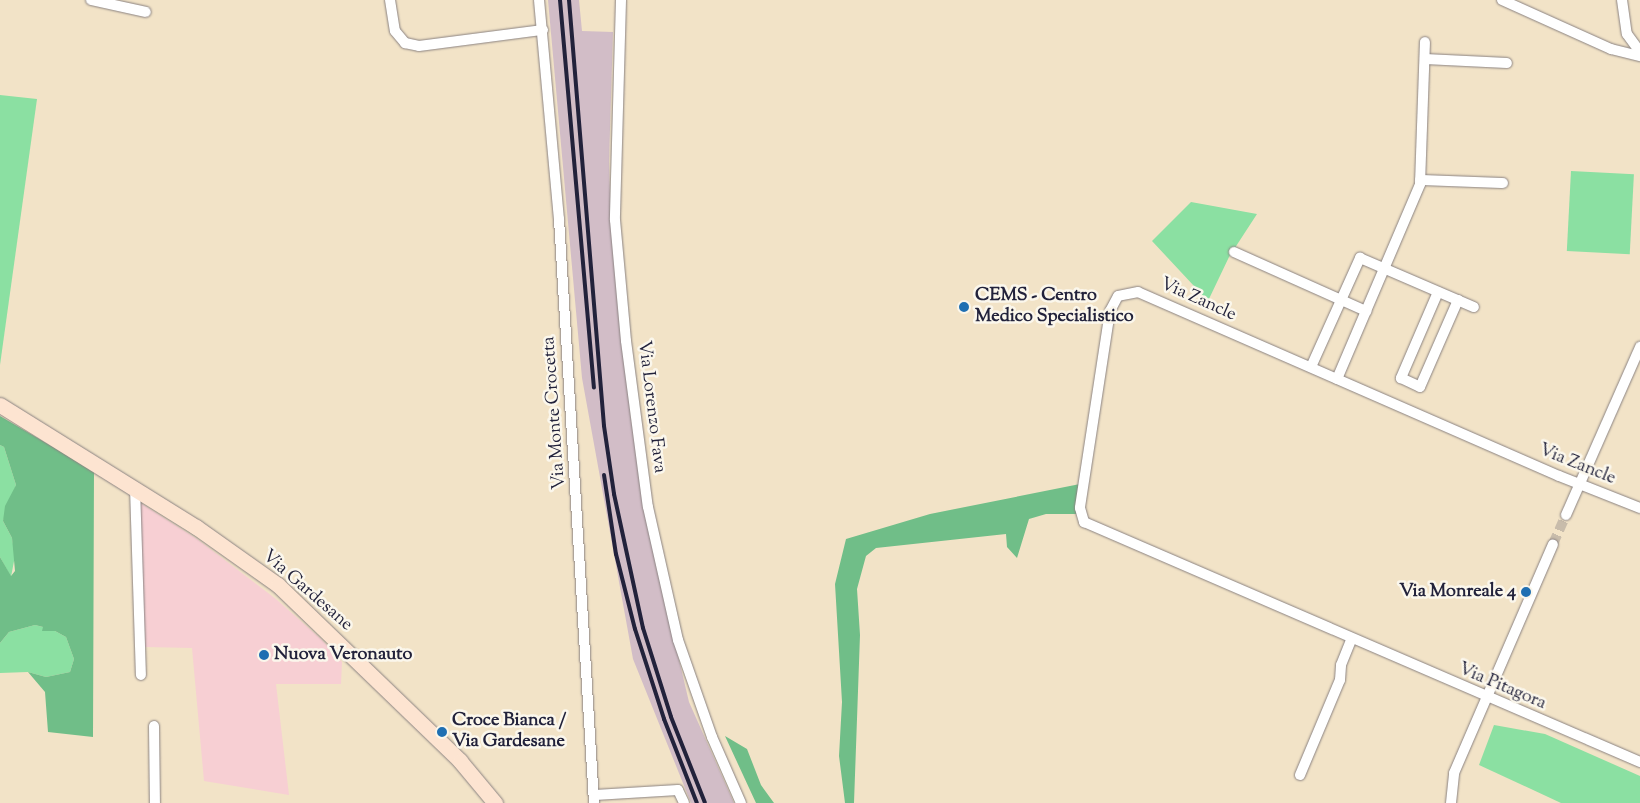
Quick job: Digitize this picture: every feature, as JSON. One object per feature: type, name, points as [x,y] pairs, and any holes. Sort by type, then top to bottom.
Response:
[{"type":"main road","name":"Via Gardesane","points":[[0,405],[134,487],[278,585],[424,724],[495,803]]},
{"type":"main road","name":"Via Gardesane","points":[[480,786],[486,803]]},
{"type":"street","points":[[91,0],[146,12]]},
{"type":"street","points":[[390,0],[395,31],[405,43],[419,46],[543,30]]},
{"type":"street","name":"Via Monte Crocetta","points":[[539,0],[559,218],[595,799],[678,790],[684,803]]},
{"type":"street","name":"Via Lorenzo Fava","points":[[621,0],[615,220],[626,341],[648,507],[678,640],[712,738],[741,803]]},
{"type":"street","points":[[1502,0],[1611,49],[1640,56]]},
{"type":"street","points":[[1622,0],[1627,34],[1640,52]]},
{"type":"street","points":[[1337,379],[1420,180],[1425,42]]},
{"type":"street","points":[[1425,59],[1508,63]]},
{"type":"street","points":[[1420,180],[1503,182]]},
{"type":"street","points":[[1234,252],[1366,311]]},
{"type":"street","points":[[1311,367],[1360,258],[1474,307]]},
{"type":"street","name":"Via Zancle","points":[[1084,522],[1080,508],[1110,311],[1118,296],[1138,292],[1580,485],[1640,508]]},
{"type":"street","points":[[1438,292],[1401,378],[1420,387],[1458,300]]},
{"type":"street","points":[[1566,516],[1640,347]]},
{"type":"street","points":[[134,487],[141,675]]},
{"type":"street","name":"Via Pitagora","points":[[1084,522],[1486,698],[1640,762]]},
{"type":"street","points":[[1451,803],[1454,773],[1553,544]]},
{"type":"street","points":[[1300,775],[1340,680],[1341,665],[1352,640]]},
{"type":"street","points":[[154,726],[156,803]]},
{"type":"shaded area","points":[[548,0],[579,0],[582,31],[613,32],[609,162],[611,223],[631,419],[649,533],[689,702],[734,803],[691,803],[633,659],[582,378]]},
{"type":"shaded area","name":"Nuova Veronauto","points":[[139,502],[197,539],[276,599],[321,639],[342,662],[341,684],[276,684],[289,795],[204,781],[192,648],[145,647]]},
{"type":"green space","points":[[0,95],[37,99],[0,365]]},
{"type":"green space","points":[[1571,171],[1634,174],[1630,254],[1567,251]]},
{"type":"green space","points":[[1191,202],[1257,214],[1229,257],[1208,301],[1152,241]]},
{"type":"green space","points":[[0,416],[94,471],[93,737],[48,732],[45,692],[28,672],[46,677],[70,672],[74,659],[66,637],[55,631],[42,631],[43,627],[35,625],[9,632],[0,643],[0,557],[11,576],[15,571],[12,538],[3,521],[5,506],[16,485],[4,447],[0,445]]},
{"type":"green space","points":[[0,445],[4,447],[16,485],[3,521],[12,538],[15,556],[11,577],[0,557]]},
{"type":"green space","points":[[1080,484],[1076,514],[1046,514],[1029,519],[1017,558],[1007,547],[1006,534],[876,548],[866,556],[857,589],[860,635],[854,803],[845,803],[839,756],[842,702],[835,584],[846,539],[930,514]]},
{"type":"green space","points":[[35,625],[43,627],[43,631],[55,631],[66,637],[74,659],[70,672],[46,677],[28,672],[0,673],[0,643],[9,632]]},
{"type":"green space","points":[[1494,725],[1545,734],[1640,776],[1640,803],[1561,803],[1479,765]]},
{"type":"green space","points":[[725,736],[747,749],[761,785],[774,803],[756,803]]},
{"type":"tunnel","points":[[1553,544],[1566,515]]},
{"type":"railway","points":[[560,0],[594,388]]},
{"type":"railway","points":[[569,0],[604,426],[614,494],[643,628],[671,717],[705,803]]},
{"type":"railway","points":[[604,475],[616,554],[635,629],[664,719],[697,803]]},
{"type":"place","name":"CEMS - Centro Medico Specialistico","points":[[964,307]]},
{"type":"place","name":"Via Monreale 4","points":[[1526,592]]},
{"type":"place","name":"Nuova Veronauto","points":[[264,655]]},
{"type":"place","name":"Croce Bianca / Via Gardesane","points":[[442,732]]}]
